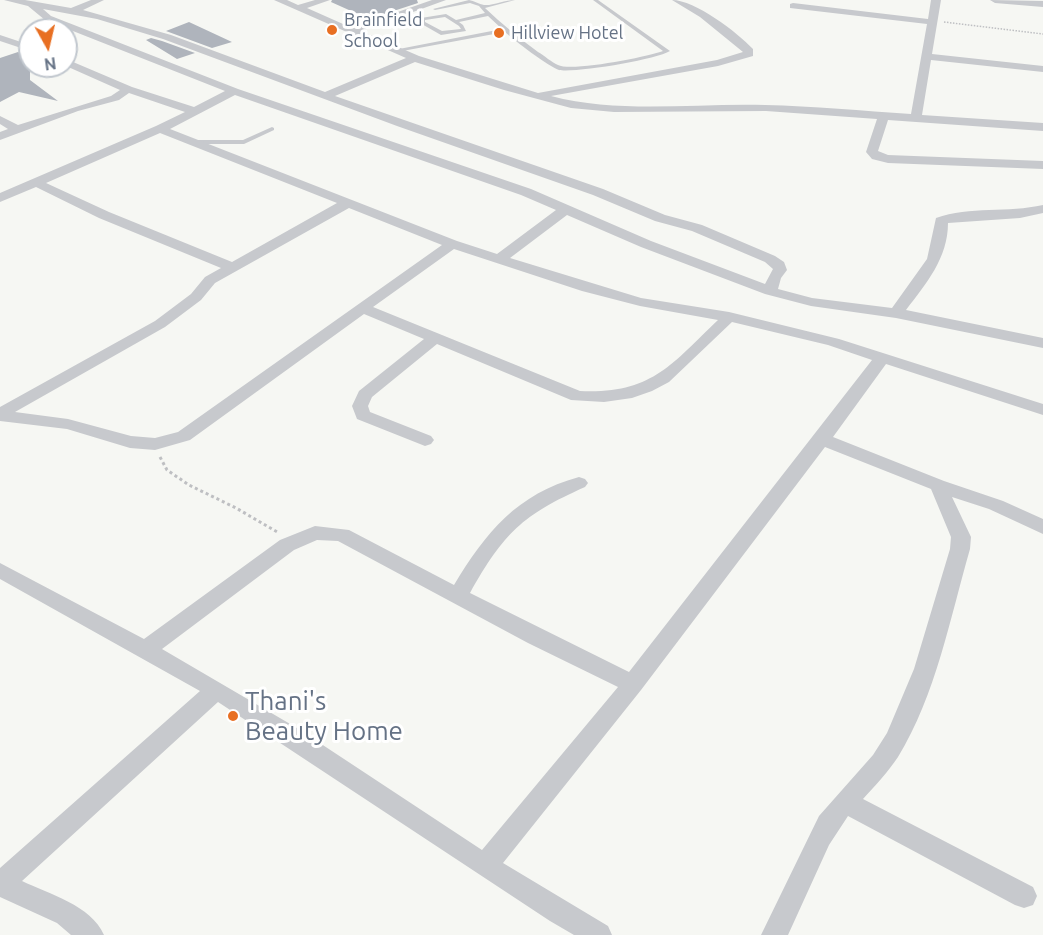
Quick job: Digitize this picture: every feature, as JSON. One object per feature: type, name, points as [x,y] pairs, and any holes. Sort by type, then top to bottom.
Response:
[{"type":"street","points":[[9,0],[99,16],[167,37],[324,96],[598,192],[660,218],[705,231],[779,265],[780,270],[772,284]]},
{"type":"street","points":[[73,11],[99,0]]},
{"type":"street","points":[[279,0],[408,55],[571,105],[606,108],[766,108],[1043,127]]},
{"type":"street","points":[[298,8],[325,0]]},
{"type":"street","points":[[536,96],[718,63],[749,54],[748,49],[703,15],[677,0]]},
{"type":"street","points":[[916,117],[936,0]]},
{"type":"street","points":[[995,0],[1043,4]]},
{"type":"street","points":[[31,4],[48,18],[234,92],[526,192],[743,282],[772,284],[811,302],[896,313],[1043,343]]},
{"type":"street","points":[[351,31],[438,5]]},
{"type":"street","points":[[793,6],[933,21]]},
{"type":"street","points":[[0,38],[18,44]]},
{"type":"street","points":[[324,96],[408,55]]},
{"type":"street","points":[[926,56],[1043,69]]},
{"type":"street","points":[[78,67],[129,89],[195,111]]},
{"type":"street","points":[[0,136],[74,108],[115,98],[129,89]]},
{"type":"street","points":[[0,198],[160,129],[234,92]]},
{"type":"street","points":[[885,115],[873,146],[872,152],[876,156],[888,159],[1043,165]]},
{"type":"street","points":[[0,119],[17,129]]},
{"type":"street","points":[[160,129],[452,244],[587,288],[640,302],[729,317],[833,342],[1043,410]]},
{"type":"street","points":[[35,182],[104,215],[232,267]]},
{"type":"street","points":[[0,415],[160,324],[196,297],[210,280],[346,204]]},
{"type":"street","points":[[500,259],[566,209]]},
{"type":"street","points":[[896,313],[939,252],[943,237],[941,221],[952,217],[1020,214],[1043,209]]},
{"type":"street","points":[[0,415],[68,424],[130,442],[155,444],[184,436],[452,244]]},
{"type":"street","points":[[362,308],[578,396],[603,399],[634,394],[661,381],[729,317]]},
{"type":"street","points":[[425,440],[363,415],[360,406],[365,395],[435,338]]},
{"type":"street","points":[[485,866],[633,684],[883,357]]},
{"type":"street","points":[[822,439],[938,485],[996,505],[1043,527]]},
{"type":"street","points":[[459,595],[480,558],[508,524],[532,506],[579,483]]},
{"type":"street","points":[[774,935],[828,824],[845,802],[869,778],[895,741],[916,694],[962,537],[938,485]]},
{"type":"street","points":[[145,650],[287,545],[315,533],[342,534],[535,637],[633,684]]},
{"type":"street","points":[[0,570],[145,650],[287,734],[485,866],[599,935]]},
{"type":"street","points":[[91,935],[66,914],[0,884],[104,794],[215,691]]},
{"type":"street","points":[[845,802],[1024,896]]},
{"type":"lane","points":[[482,6],[513,0]]},
{"type":"lane","points":[[438,5],[471,1],[482,6],[511,35],[554,66],[563,69],[667,51],[595,0]]},
{"type":"lane","points":[[458,23],[464,30],[441,33],[422,21],[442,15],[458,23],[491,16]]},
{"type":"lane","points":[[408,55],[506,30]]},
{"type":"lane","points":[[408,55],[511,35]]},
{"type":"lane","points":[[192,142],[244,142],[272,129]]},
{"type":"path","points":[[933,21],[1043,34]]},
{"type":"path","points":[[155,444],[167,470],[281,534],[287,545]]},
{"type":"building","points":[[332,0],[417,0],[418,3],[369,19],[331,2]]},
{"type":"building","points":[[189,22],[232,42],[212,48],[166,31]]},
{"type":"building","points":[[151,38],[195,53],[177,59],[146,40]]},
{"type":"building","points":[[18,52],[18,78],[30,78],[58,101],[19,92],[0,102],[0,58]]},
{"type":"place","name":"Brainfield School","points":[[332,30]]},
{"type":"place","name":"Hillview Hotel","points":[[499,33]]},
{"type":"place","name":"Thani's Beauty Home","points":[[233,716]]}]
